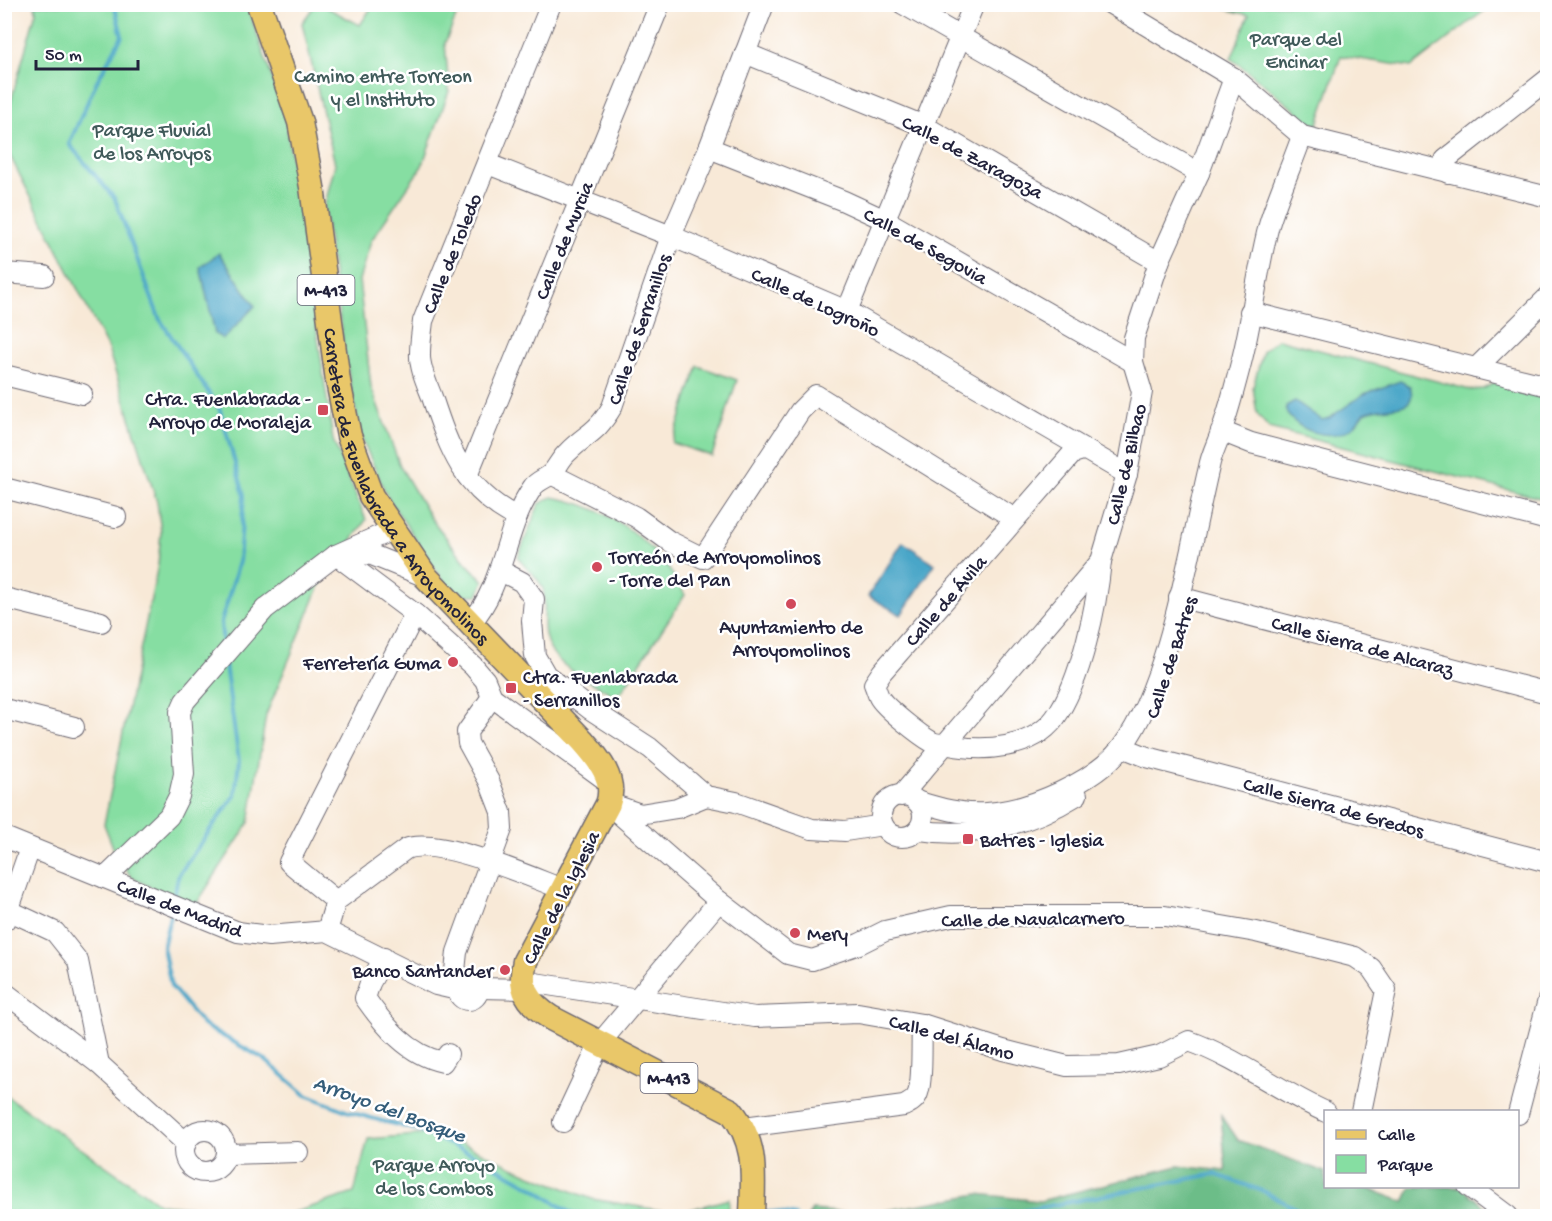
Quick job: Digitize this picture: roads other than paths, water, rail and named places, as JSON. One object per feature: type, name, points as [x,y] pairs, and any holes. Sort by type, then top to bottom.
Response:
[{"type":"main road","name":"Carretera de Fuenlabrada a Arroyomolinos","points":[[259,4],[300,122],[313,194],[341,398],[349,436],[371,496],[426,577],[582,740],[600,762],[609,793]]},
{"type":"main road","name":"Calle de la Iglesia","points":[[600,1043],[538,1010],[529,1001],[523,985],[530,952],[565,890],[609,793]]},
{"type":"main road","name":"M-413","points":[[600,1043],[731,1111],[744,1127]]},
{"type":"main road","points":[[744,1127],[750,1140],[753,1182],[752,1216]]},
{"type":"street","name":"Calle de Toledo","points":[[517,517],[497,507],[479,492],[467,476],[445,438],[419,355],[423,321],[551,4]]},
{"type":"street","name":"Calle de Murcia","points":[[467,476],[660,4]]},
{"type":"street","name":"Calle de Serranillos","points":[[470,624],[481,612],[501,571],[517,517],[533,486],[551,474],[568,452],[598,429],[612,407],[671,236],[709,148],[764,4]]},
{"type":"street","points":[[903,4],[1199,173]]},
{"type":"street","points":[[847,311],[974,4]]},
{"type":"street","points":[[1111,4],[1234,78],[1302,136],[1548,197]]},
{"type":"street","name":"Calle de Zaragoza","points":[[745,53],[924,126],[1159,262]]},
{"type":"street","name":"Calle de Bilbao","points":[[908,798],[943,744],[1101,561],[1127,474],[1142,392],[1133,362],[1134,338],[1159,262],[1199,173],[1234,78]]},
{"type":"street","points":[[1448,173],[1443,167],[1445,160],[1548,79]]},
{"type":"street","name":"Calle de Batres","points":[[918,830],[932,832],[992,830],[1048,814],[1112,775],[1127,749],[1154,685],[1184,598],[1209,463],[1242,361],[1270,224],[1302,136]]},
{"type":"street","name":"Calle de Segovia","points":[[709,148],[844,201],[885,220],[1133,362]]},
{"type":"street","name":"Calle de Logroño","points":[[488,164],[671,236],[847,311],[1127,474]]},
{"type":"street","points":[[4,273],[44,276]]},
{"type":"street","points":[[1476,368],[1548,297]]},
{"type":"street","points":[[1251,312],[1548,386]]},
{"type":"street","points":[[4,375],[82,394]]},
{"type":"street","points":[[551,474],[636,517],[669,541],[703,558],[800,411],[816,395],[1015,519]]},
{"type":"street","points":[[1221,431],[1251,443],[1548,520]]},
{"type":"street","name":"Calle de Ávila","points":[[943,744],[933,742],[880,699],[874,684],[1073,453],[1083,450]]},
{"type":"street","points":[[4,488],[116,517]]},
{"type":"street","points":[[105,878],[169,816],[179,796],[184,774],[180,712],[185,701],[265,609],[293,585],[365,539],[372,513],[371,496]]},
{"type":"street","points":[[340,554],[395,534]]},
{"type":"street","points":[[372,555],[395,534]]},
{"type":"street","points":[[340,554],[372,555],[426,577]]},
{"type":"street","points":[[340,554],[415,614],[478,672],[485,680],[492,697],[609,793],[640,814],[677,808],[706,796]]},
{"type":"street","points":[[943,744],[971,748],[995,748],[1025,741],[1044,729],[1055,718],[1078,674],[1098,589],[1101,561]]},
{"type":"street","points":[[501,571],[522,582],[534,599],[532,621],[535,656],[546,675],[590,709],[656,753],[706,796],[736,802],[812,829],[845,831],[883,825]]},
{"type":"street","points":[[4,598],[101,622]]},
{"type":"street","name":"Calle Sierra de Alcaraz","points":[[1184,598],[1548,693]]},
{"type":"street","points":[[336,901],[289,862],[415,614]]},
{"type":"street","points":[[478,672],[494,649]]},
{"type":"street","points":[[467,986],[455,970],[457,952],[502,829],[501,812],[489,781],[468,743],[467,732],[492,697]]},
{"type":"street","points":[[4,710],[74,727]]},
{"type":"street","name":"Calle de Batres","points":[[908,798],[945,810],[965,812],[987,813],[1026,806],[1062,792],[1127,749]]},
{"type":"street","name":"Calle Sierra de Gredos","points":[[1127,749],[1147,758],[1548,862]]},
{"type":"street","name":"Calle de Navalcarnero","points":[[609,793],[719,902],[788,954],[812,960],[859,944],[885,931],[951,916],[1101,915],[1165,916],[1256,932],[1355,957],[1371,968],[1386,990],[1385,1006],[1359,1108]]},
{"type":"street","points":[[908,798],[922,813],[918,830],[898,837],[887,831],[883,825],[881,818],[883,807],[888,801],[908,798]]},
{"type":"street","name":"Calle de Madrid","points":[[4,837],[238,932],[269,936],[327,931]]},
{"type":"street","points":[[467,986],[436,985],[327,931],[336,901],[406,849],[417,845],[430,846],[489,862],[565,890]]},
{"type":"street","points":[[30,848],[6,916],[55,932],[78,960],[99,1064]]},
{"type":"street","points":[[563,1122],[600,1043],[719,902]]},
{"type":"street","points":[[384,958],[370,983],[365,998],[399,1040],[435,1060],[443,1062],[448,1054]]},
{"type":"street","name":"Calle del Álamo","points":[[467,986],[523,985],[637,998],[755,1017],[858,1014],[922,1024],[1003,1050],[1067,1066],[1119,1065],[1159,1056],[1189,1041],[1209,1048],[1290,1096],[1324,1111]]},
{"type":"street","points":[[4,992],[99,1064],[186,1143]]},
{"type":"street","points":[[1519,1110],[1548,1000]]},
{"type":"street","points":[[744,1127],[904,1106],[912,1102],[918,1095],[920,1084],[922,1024]]},
{"type":"street","points":[[201,1130],[217,1133],[226,1145],[227,1154],[223,1164],[209,1173],[192,1168],[184,1156],[186,1143],[193,1134],[201,1130]]},
{"type":"street","points":[[227,1154],[298,1152]]},
{"type":"street","points":[[1473,1188],[1508,1216]]},
{"type":"water","points":[[219,253],[255,306],[223,339],[215,334],[200,267]]},
{"type":"water","points":[[1400,381],[1410,386],[1412,395],[1409,401],[1397,407],[1365,413],[1353,427],[1345,432],[1318,433],[1301,426],[1287,414],[1286,406],[1295,401],[1322,420],[1329,418],[1364,394]]},
{"type":"water","points":[[903,542],[935,564],[901,615],[868,596]]},
{"type":"waterway","name":"Arroyo del Bosque","points":[[114,4],[122,36],[96,83],[69,144],[115,199],[159,318],[220,410],[244,495],[239,562],[221,622],[223,645]]},
{"type":"waterway","name":"Arroyo del Bosque","points":[[173,899],[179,874],[235,795],[239,761],[225,665]]},
{"type":"waterway","name":"Arroyo del Bosque","points":[[171,912],[163,947],[171,986],[203,1025],[264,1059],[306,1095],[349,1112],[420,1131],[478,1157],[530,1186],[572,1214]]},
{"type":"waterway","points":[[935,1216],[1018,1212],[1214,1174],[1263,1191],[1310,1216]]},
{"type":"waterway","points":[[422,1216],[492,1212],[627,1216]]},
{"type":"waterway","points":[[760,1214],[772,1212],[796,1216]]},
{"type":"place","name":"Ctra. Fuenlabrada - Arroyo de Moraleja","points":[[323,410]]},
{"type":"place","name":"Torreón de Arroyomolinos - Torre del Pan","points":[[597,567]]},
{"type":"place","name":"Ayuntamiento de Arroyomolinos","points":[[791,604]]},
{"type":"place","name":"Ferretería Guma","points":[[453,662]]},
{"type":"place","name":"Ctra. Fuenlabrada - Serranillos","points":[[511,688]]},
{"type":"place","name":"Batres - Iglesia","points":[[968,839]]},
{"type":"place","name":"Mery","points":[[795,933]]},
{"type":"place","name":"Banco Santander","points":[[505,970]]},
{"type":"park label","name":"Parque del Encinar","points":[[1296,50]]},
{"type":"park label","name":"Camino entre Torreon y el Instituto","points":[[383,86]]},
{"type":"park label","name":"Parque Fluvial de los Arroyos","points":[[152,140]]},
{"type":"park label","name":"Parque Arroyo de los Combos","points":[[434,1176]]}]
